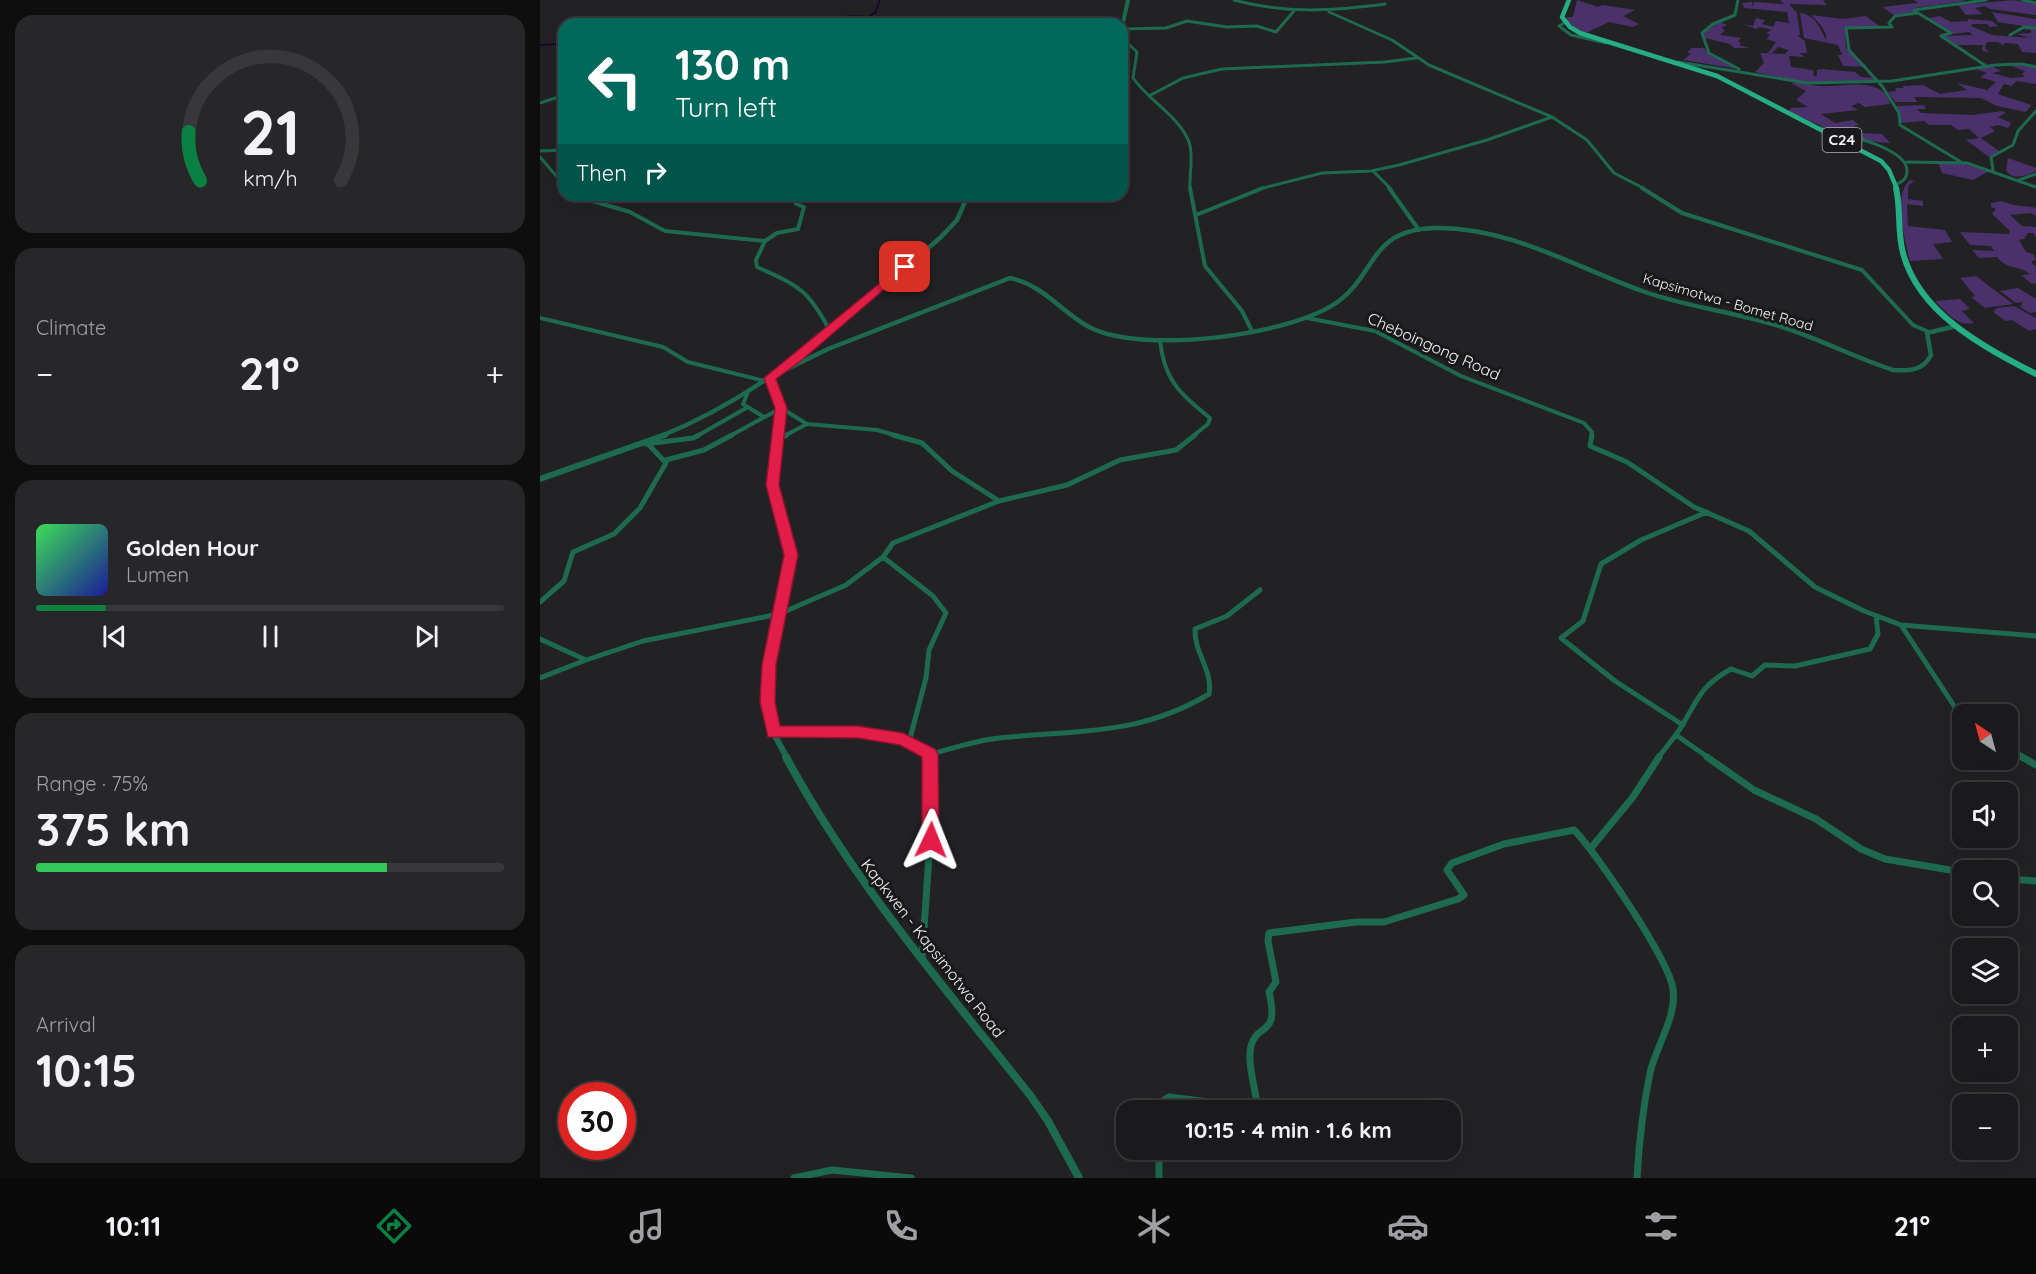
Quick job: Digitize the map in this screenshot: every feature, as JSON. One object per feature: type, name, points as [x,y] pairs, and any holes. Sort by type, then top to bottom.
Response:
[{"type":"main road","name":"C24","points":[[1569,0],[1562,13],[1566,22],[1580,33],[1606,43],[1678,62],[1735,84],[1873,156],[1887,167],[1897,184]]},
{"type":"main road","points":[[1897,184],[1899,233],[1908,269],[1924,294],[1956,326],[1989,349],[2036,374]]},
{"type":"street","points":[[1124,18],[1128,0]]},
{"type":"street","points":[[1234,0],[1294,11],[1329,12],[1385,4]]},
{"type":"street","points":[[1738,0],[1739,5],[1735,15],[1713,24],[1702,33],[1709,53],[1743,71]]},
{"type":"street","points":[[1986,0],[1914,10],[1950,33],[1941,36],[1986,66]]},
{"type":"street","points":[[2022,0],[2036,3]]},
{"type":"street","points":[[1128,28],[1165,28],[1187,21],[1227,27],[1257,26],[1276,32],[1294,11]]},
{"type":"street","points":[[1329,12],[1392,40],[1429,66],[1552,117],[1587,140],[1614,173],[1659,197],[1682,213],[1864,271],[1913,325],[1929,332],[1956,326]]},
{"type":"street","points":[[1918,13],[1895,16],[1889,23],[1892,27],[1846,28],[1849,50],[1865,63],[1880,82],[1899,113],[1899,125],[1961,162]]},
{"type":"street","points":[[2010,35],[2024,27],[2036,28]]},
{"type":"street","points":[[1128,44],[1137,52],[1132,75],[1149,96],[1173,119],[1190,143],[1189,180],[1208,271],[1242,311],[1252,331]]},
{"type":"street","points":[[1149,96],[1183,78],[1222,69],[1385,62],[1416,58]]},
{"type":"street","points":[[1678,62],[1806,83],[1880,82],[1986,66],[2014,64],[2036,66]]},
{"type":"street","points":[[540,103],[558,96]]},
{"type":"street","points":[[1993,170],[1990,163],[1991,157],[2013,145],[2018,131],[2036,111]]},
{"type":"street","points":[[1196,215],[1248,195],[1314,175],[1348,170],[1373,171],[1476,146],[1552,117]]},
{"type":"street","points":[[1811,125],[1887,149],[1906,162],[1961,162],[1993,170],[2036,186]]},
{"type":"street","points":[[540,151],[558,150]]},
{"type":"street","points":[[540,157],[558,178]]},
{"type":"street","points":[[1897,184],[1906,179],[1909,172],[1906,162]]},
{"type":"street","points":[[1373,171],[1396,195],[1419,230]]},
{"type":"street","points":[[2019,180],[2036,174]]},
{"type":"street","points":[[592,201],[630,212],[665,231],[765,242]]},
{"type":"street","points":[[797,201],[796,204],[804,207],[798,229],[777,233],[765,242],[756,260],[757,267],[800,287],[819,310],[830,331]]},
{"type":"street","points":[[540,479],[641,443],[701,418],[781,372],[944,234],[960,216],[966,201]]},
{"type":"street","name":"Kapsimotwa - Bomet Road","points":[[781,372],[828,349],[1010,278],[1029,284],[1100,332],[1125,339],[1160,340],[1252,331],[1307,318],[1350,291],[1378,251],[1408,233],[1435,228],[1463,230],[1543,249],[1644,292],[1790,329],[1893,370],[1913,370],[1925,364],[1931,355],[1927,337],[1929,332]]},
{"type":"street","points":[[540,318],[663,347],[688,362],[768,380]]},
{"type":"street","name":"Cheboingong Road","points":[[1307,318],[1375,331],[1461,376],[1573,417],[1591,430],[1590,446],[1627,462],[1688,504],[1755,535],[1815,587],[1876,616],[1901,625],[2036,636]]},
{"type":"street","points":[[540,678],[643,641],[779,614],[846,585],[883,557],[893,543],[999,501],[1068,485],[1127,458],[1176,450],[1208,424],[1210,418],[1208,414],[1177,391],[1162,363],[1160,340]]},
{"type":"street","name":"Kapkwen - Kapsimotwa Road","points":[[768,380],[781,408],[773,485],[791,555],[769,665],[767,702],[773,732],[811,803],[849,861],[884,912],[1036,1104],[1079,1178]]},
{"type":"street","points":[[748,392],[742,402],[764,417]]},
{"type":"street","points":[[641,443],[693,438],[748,406]]},
{"type":"street","points":[[540,602],[564,581],[570,554],[610,537],[640,508],[666,460],[704,450],[781,408],[807,424],[876,430],[922,443],[951,471],[999,501]]},
{"type":"street","points":[[777,441],[807,424]]},
{"type":"street","points":[[648,444],[666,460]]},
{"type":"street","points":[[1683,725],[1608,676],[1562,640],[1562,636],[1582,624],[1601,564],[1641,540],[1707,512]]},
{"type":"street","points":[[883,557],[933,596],[946,613],[929,650],[926,678],[909,742]]},
{"type":"street","points":[[773,732],[858,732],[909,742],[930,754],[992,739],[1127,728],[1183,708],[1207,695],[1211,686],[1195,638],[1195,629],[1227,616],[1260,590]]},
{"type":"street","points":[[1591,848],[1633,797],[1646,774],[1683,725],[1699,693],[1725,671],[1731,669],[1752,676],[1765,665],[1794,666],[1864,652],[1875,645],[1880,625],[1876,616]]},
{"type":"street","points":[[1901,625],[1953,704]]},
{"type":"street","points":[[540,639],[586,660]]},
{"type":"street","points":[[1676,735],[1754,790],[1816,819],[1861,849],[1885,859],[1952,870]]},
{"type":"street","points":[[922,958],[932,812],[930,754]]},
{"type":"street","points":[[2018,754],[2036,765]]},
{"type":"street","points":[[1256,1100],[1250,1050],[1253,1040],[1266,1030],[1273,1015],[1269,992],[1276,982],[1268,941],[1269,933],[1356,922],[1384,922],[1458,899],[1463,897],[1463,893],[1447,867],[1460,859],[1497,846],[1574,830],[1591,848],[1623,895],[1668,975],[1673,990],[1650,1072],[1637,1178]]},
{"type":"street","points":[[2018,879],[2036,880]]},
{"type":"street","points":[[1164,1100],[1169,1097],[1193,1100]]},
{"type":"street","points":[[1159,1160],[1159,1178]]},
{"type":"street","points":[[794,1178],[832,1170],[911,1178]]},
{"type":"shaded area","points":[[1577,0],[1598,7],[1602,5],[1635,10],[1623,16],[1639,24],[1633,27],[1609,22],[1584,34],[1567,21],[1567,17],[1573,17]]},
{"type":"shaded area","points":[[1780,0],[1823,0],[1827,5],[1789,4],[1797,13],[1800,35],[1797,35],[1805,41],[1807,53],[1799,53],[1805,57],[1789,56],[1791,67],[1813,70],[1814,76],[1817,76],[1817,70],[1821,69],[1855,72],[1861,77],[1876,78],[1878,81],[1802,82],[1755,72],[1764,63],[1760,53],[1785,54],[1789,50],[1778,47],[1772,53],[1768,53],[1776,42],[1766,39],[1770,35],[1766,33],[1772,30],[1759,27],[1756,29],[1742,24],[1753,26],[1756,18],[1765,20],[1762,24],[1773,27],[1776,21],[1789,23],[1787,12],[1744,8],[1742,3],[1752,2],[1753,8],[1754,2],[1784,4]]},
{"type":"shaded area","points":[[1914,0],[1965,1],[1915,8],[1913,10],[1916,12],[1894,15],[1882,7],[1918,3]]},
{"type":"shaded area","points":[[2014,0],[2036,4],[2036,15],[1990,9],[1985,6],[1975,8],[1983,14],[1966,15],[1958,5]]},
{"type":"shaded area","points":[[1992,12],[2036,19],[2036,53],[2022,52],[2018,44],[2004,43],[2004,46],[1998,42],[1987,42],[1985,48],[1989,52],[1982,51],[1983,45],[1957,45],[1943,36],[1973,35],[1969,32],[1953,34],[1929,18],[1940,16],[1951,22],[1968,21],[1968,19],[1992,21],[1998,26],[1972,24],[1971,26],[1992,35],[2030,38],[2016,34],[2031,33],[2031,30],[2022,29],[2023,26],[1998,22]]},
{"type":"shaded area","points":[[1800,13],[1814,19],[1826,40],[1824,30],[1811,15],[1843,19],[1866,16],[1882,28],[1845,27],[1846,48],[1868,67],[1843,66],[1838,55],[1842,55],[1838,45],[1804,38]]},
{"type":"shaded area","points":[[1720,22],[1727,25],[1721,28],[1725,30],[1720,35],[1741,38],[1738,41],[1741,43],[1739,45],[1750,48],[1734,48],[1730,44],[1705,38],[1704,32]]},
{"type":"shaded area","points":[[1692,48],[1704,48],[1710,55],[1738,69],[1683,60],[1691,54],[1687,52]]},
{"type":"shaded area","points":[[2010,65],[2036,67],[2036,84],[2017,81],[2011,86],[2004,84],[1998,94],[2031,105],[2026,112],[1997,106],[1981,98],[1914,97],[1917,102],[1895,102],[1888,92],[1897,91],[1895,88],[1904,88],[1902,86],[1923,85],[1940,94],[1967,90],[1957,83],[1987,90],[1996,82],[1980,77],[1987,73],[1976,69],[1992,66],[2001,71],[1992,73],[2011,78],[2024,77],[2022,73],[2026,72]]},
{"type":"shaded area","points":[[1791,83],[1820,86],[1856,84],[1881,90],[1887,96],[1890,104],[1865,107],[1859,103],[1851,106],[1858,110],[1821,114],[1835,123],[1853,120],[1859,125],[1854,126],[1860,133],[1882,134],[1890,143],[1864,140],[1838,133],[1789,111],[1791,108],[1808,107],[1796,100],[1806,91]]},
{"type":"shaded area","points":[[1924,105],[1926,109],[1917,109],[1921,113],[1972,115],[2002,111],[2006,113],[1998,117],[2011,123],[2008,128],[1998,125],[1990,127],[1995,131],[1981,138],[1999,151],[1989,157],[1966,140],[1979,138],[1969,129],[1958,130],[1951,125],[1929,125],[1924,121],[1900,123],[1901,114],[1896,106]]},
{"type":"shaded area","points":[[2008,158],[2036,168],[2036,171],[2024,176],[2012,176],[2006,170]]},
{"type":"shaded area","points":[[1938,162],[1961,163],[1991,170],[1973,180],[1942,173]]},
{"type":"shaded area","points":[[1910,180],[1914,181],[1908,186],[1908,199],[1923,201],[1923,206],[1907,204],[1908,226],[1945,230],[1952,242],[1933,244],[1943,259],[1910,261],[1901,219],[1901,207],[1905,187]]},
{"type":"shaded area","points":[[2002,201],[2036,208],[2036,216],[2031,213],[2010,215],[2022,226],[2036,227],[2036,238],[2033,233],[2028,233],[2024,239],[2019,240],[2026,252],[2033,254],[2036,259],[2031,262],[2036,267],[2036,283],[2032,284],[2021,275],[2030,274],[2026,271],[2005,264],[1997,257],[1979,258],[1972,250],[1994,251],[1991,246],[1970,245],[1960,232],[2009,234],[2010,231],[1992,214],[1996,209],[1991,207],[1991,203]]},
{"type":"shaded area","points":[[1976,276],[2013,304],[1985,308],[1971,297],[1975,296],[1960,278]]},
{"type":"shaded area","points":[[2018,288],[2036,299],[2036,312],[2030,313],[2020,307],[2023,302],[2016,303],[2000,291]]},
{"type":"shaded area","points":[[1960,299],[1970,309],[1962,311],[1974,323],[1957,321],[1935,301]]},
{"type":"shaded area","points":[[2014,306],[2036,318],[2036,329],[2029,331],[2012,320],[2006,321],[1993,312],[1997,308]]},
{"type":"waterway","points":[[869,16],[875,13],[880,0]]},
{"type":"waterway","points":[[824,18],[854,16],[884,18]]},
{"type":"waterway","points":[[540,45],[558,44]]},
{"type":"route","points":[[905,267],[781,372],[770,378],[781,408],[773,467],[773,485],[790,542],[791,555],[769,665],[767,702],[773,732],[858,732],[903,739],[930,754],[931,840]]}]
